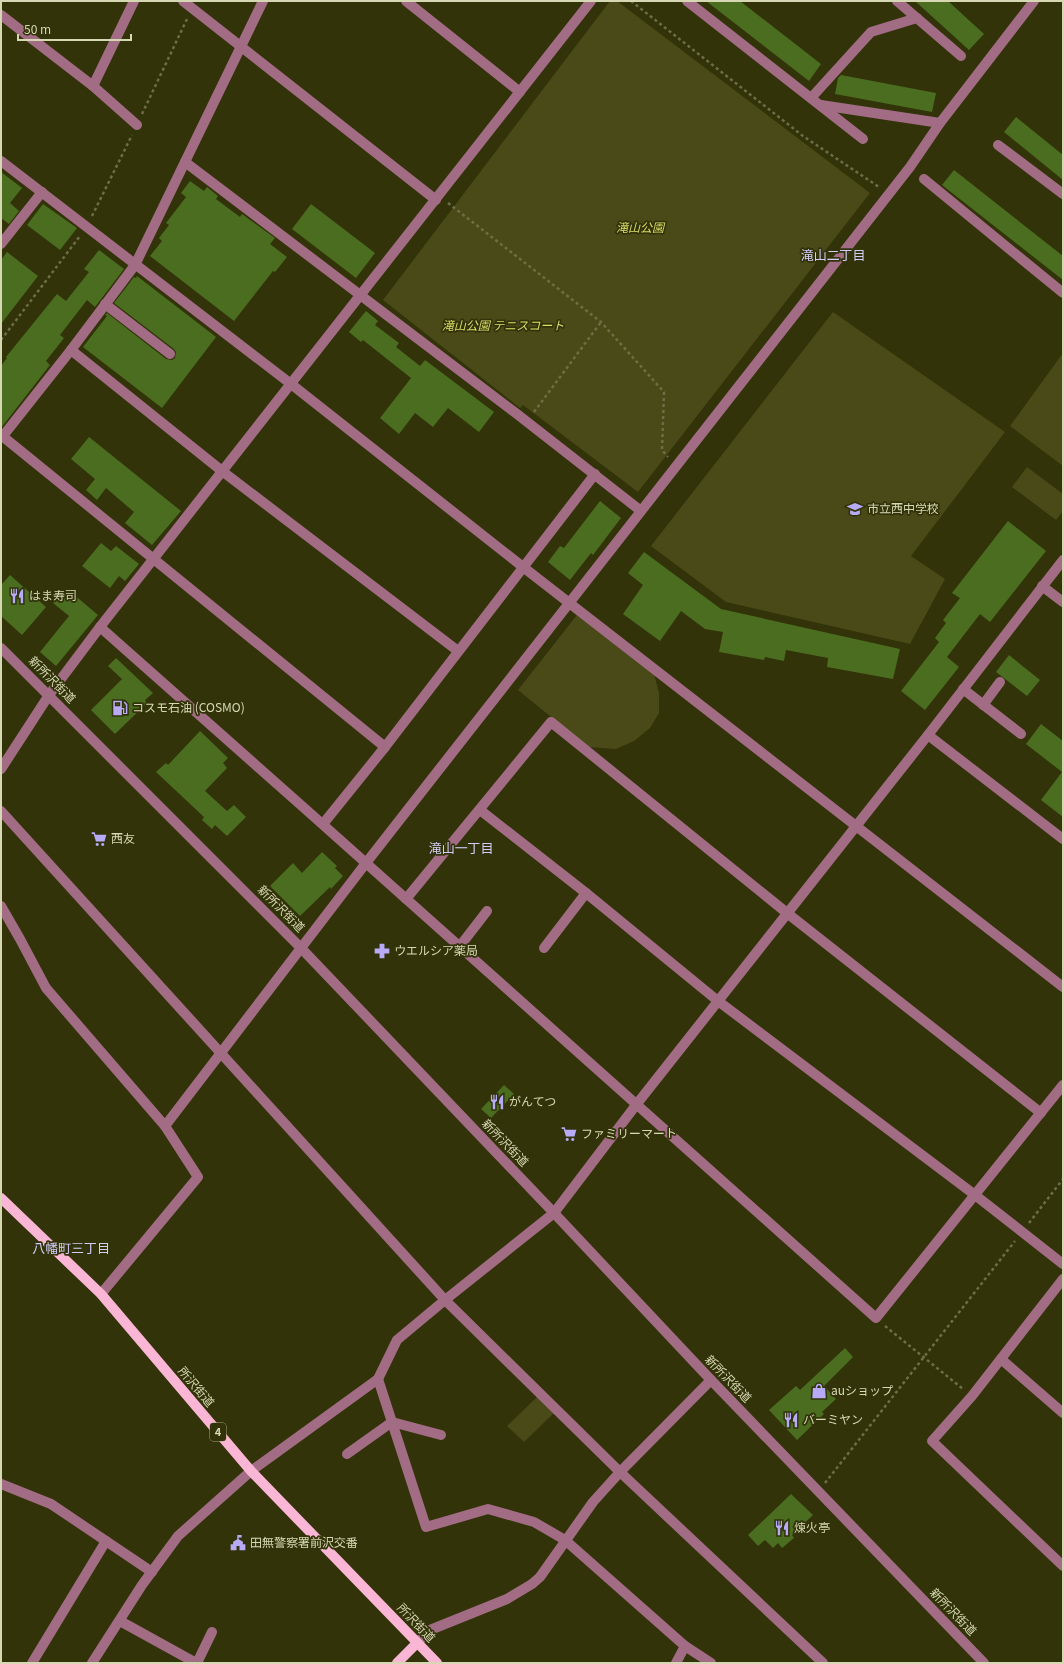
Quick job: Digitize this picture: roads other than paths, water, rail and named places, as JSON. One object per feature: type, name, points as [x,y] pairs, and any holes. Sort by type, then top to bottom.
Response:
[{"type":"main road","name":"所沢街道","points":[[1,1198],[101,1294],[251,1471],[437,1663]]},
{"type":"main road","points":[[397,1663],[417,1643]]},
{"type":"street","points":[[93,86],[134,1]]},
{"type":"street","points":[[183,1],[438,198]]},
{"type":"street","points":[[263,1],[135,265],[71,350],[2,435],[385,747]]},
{"type":"street","points":[[406,1],[520,92]]},
{"type":"street","points":[[1,768],[49,695],[100,627],[591,1]]},
{"type":"street","points":[[687,1],[863,139]]},
{"type":"street","points":[[897,1],[960,56]]},
{"type":"street","points":[[165,1126],[220,1052],[366,863],[910,167],[940,123],[1034,1]]},
{"type":"street","points":[[1,15],[93,86],[137,125]]},
{"type":"street","points":[[811,98],[871,32],[917,18]]},
{"type":"street","points":[[820,104],[940,123]]},
{"type":"street","points":[[998,145],[1063,194]]},
{"type":"street","points":[[1,161],[291,384],[523,567],[1063,987]]},
{"type":"street","points":[[185,162],[527,421],[641,510]]},
{"type":"street","points":[[924,179],[1063,293]]},
{"type":"street","points":[[1,244],[42,192]]},
{"type":"street","points":[[105,304],[170,354]]},
{"type":"street","points":[[71,350],[222,471],[458,651]]},
{"type":"street","points":[[323,824],[385,747],[595,474]]},
{"type":"street","points":[[92,1663],[152,1572],[178,1536],[251,1471],[378,1379],[397,1340],[554,1213],[636,1105],[855,825],[928,735],[1063,560]]},
{"type":"street","points":[[1042,586],[1063,602]]},
{"type":"street","points":[[100,627],[876,1318],[1063,1085]]},
{"type":"street","name":"新所沢街道","points":[[1,648],[301,948],[711,1380],[984,1663]]},
{"type":"street","points":[[983,705],[1000,682]]},
{"type":"street","points":[[963,689],[1021,734]]},
{"type":"street","points":[[406,899],[551,722],[787,913],[1041,1113]]},
{"type":"street","points":[[928,735],[1063,839]]},
{"type":"street","points":[[480,810],[586,893],[718,1001],[975,1195],[1063,1264]]},
{"type":"street","points":[[1,811],[445,1300],[620,1472],[823,1663]]},
{"type":"street","points":[[544,948],[586,893]]},
{"type":"street","points":[[1,906],[46,988],[165,1126],[198,1177],[101,1294]]},
{"type":"street","points":[[460,946],[487,911]]},
{"type":"street","points":[[1063,1279],[972,1396],[932,1442],[1063,1566]]},
{"type":"street","points":[[1001,1359],[1063,1413]]},
{"type":"street","points":[[378,1379],[426,1527],[488,1509],[534,1522],[565,1540],[685,1646],[711,1663]]},
{"type":"street","points":[[417,1643],[430,1630],[507,1599],[532,1584],[540,1577],[593,1502],[620,1472],[711,1380]]},
{"type":"street","points":[[392,1422],[441,1435]]},
{"type":"street","points":[[347,1454],[392,1422]]},
{"type":"street","points":[[1,1484],[51,1504],[152,1572]]},
{"type":"street","points":[[32,1663],[106,1541]]},
{"type":"street","points":[[120,1621],[196,1663],[212,1632]]},
{"type":"street","points":[[676,1663],[685,1646]]},
{"type":"place","name":"市立西中学校","points":[[855,509]]},
{"type":"place","name":"はま寿司","points":[[17,596]]},
{"type":"place","name":"コスモ石油 (COSMO)","points":[[120,708]]},
{"type":"place","name":"西友","points":[[99,839]]},
{"type":"place","name":"ウエルシア薬局","points":[[382,951]]},
{"type":"place","name":"がんてつ","points":[[497,1102]]},
{"type":"place","name":"ファミリーマート","points":[[569,1134]]},
{"type":"place","name":"auショップ","points":[[819,1391]]},
{"type":"place","name":"バーミヤン","points":[[791,1420]]},
{"type":"place","name":"煉火亭","points":[[782,1528]]},
{"type":"place","name":"田無警察署前沢交番","points":[[238,1543]]},
{"type":"district","name":"滝山二丁目","points":[[833,255]]},
{"type":"district","name":"滝山一丁目","points":[[461,848]]},
{"type":"district","name":"八幡町三丁目","points":[[71,1248]]},
{"type":"park label","name":"滝山公園","points":[[640,228]]},
{"type":"park label","name":"滝山公園 テニスコート","points":[[503,326]]}]
